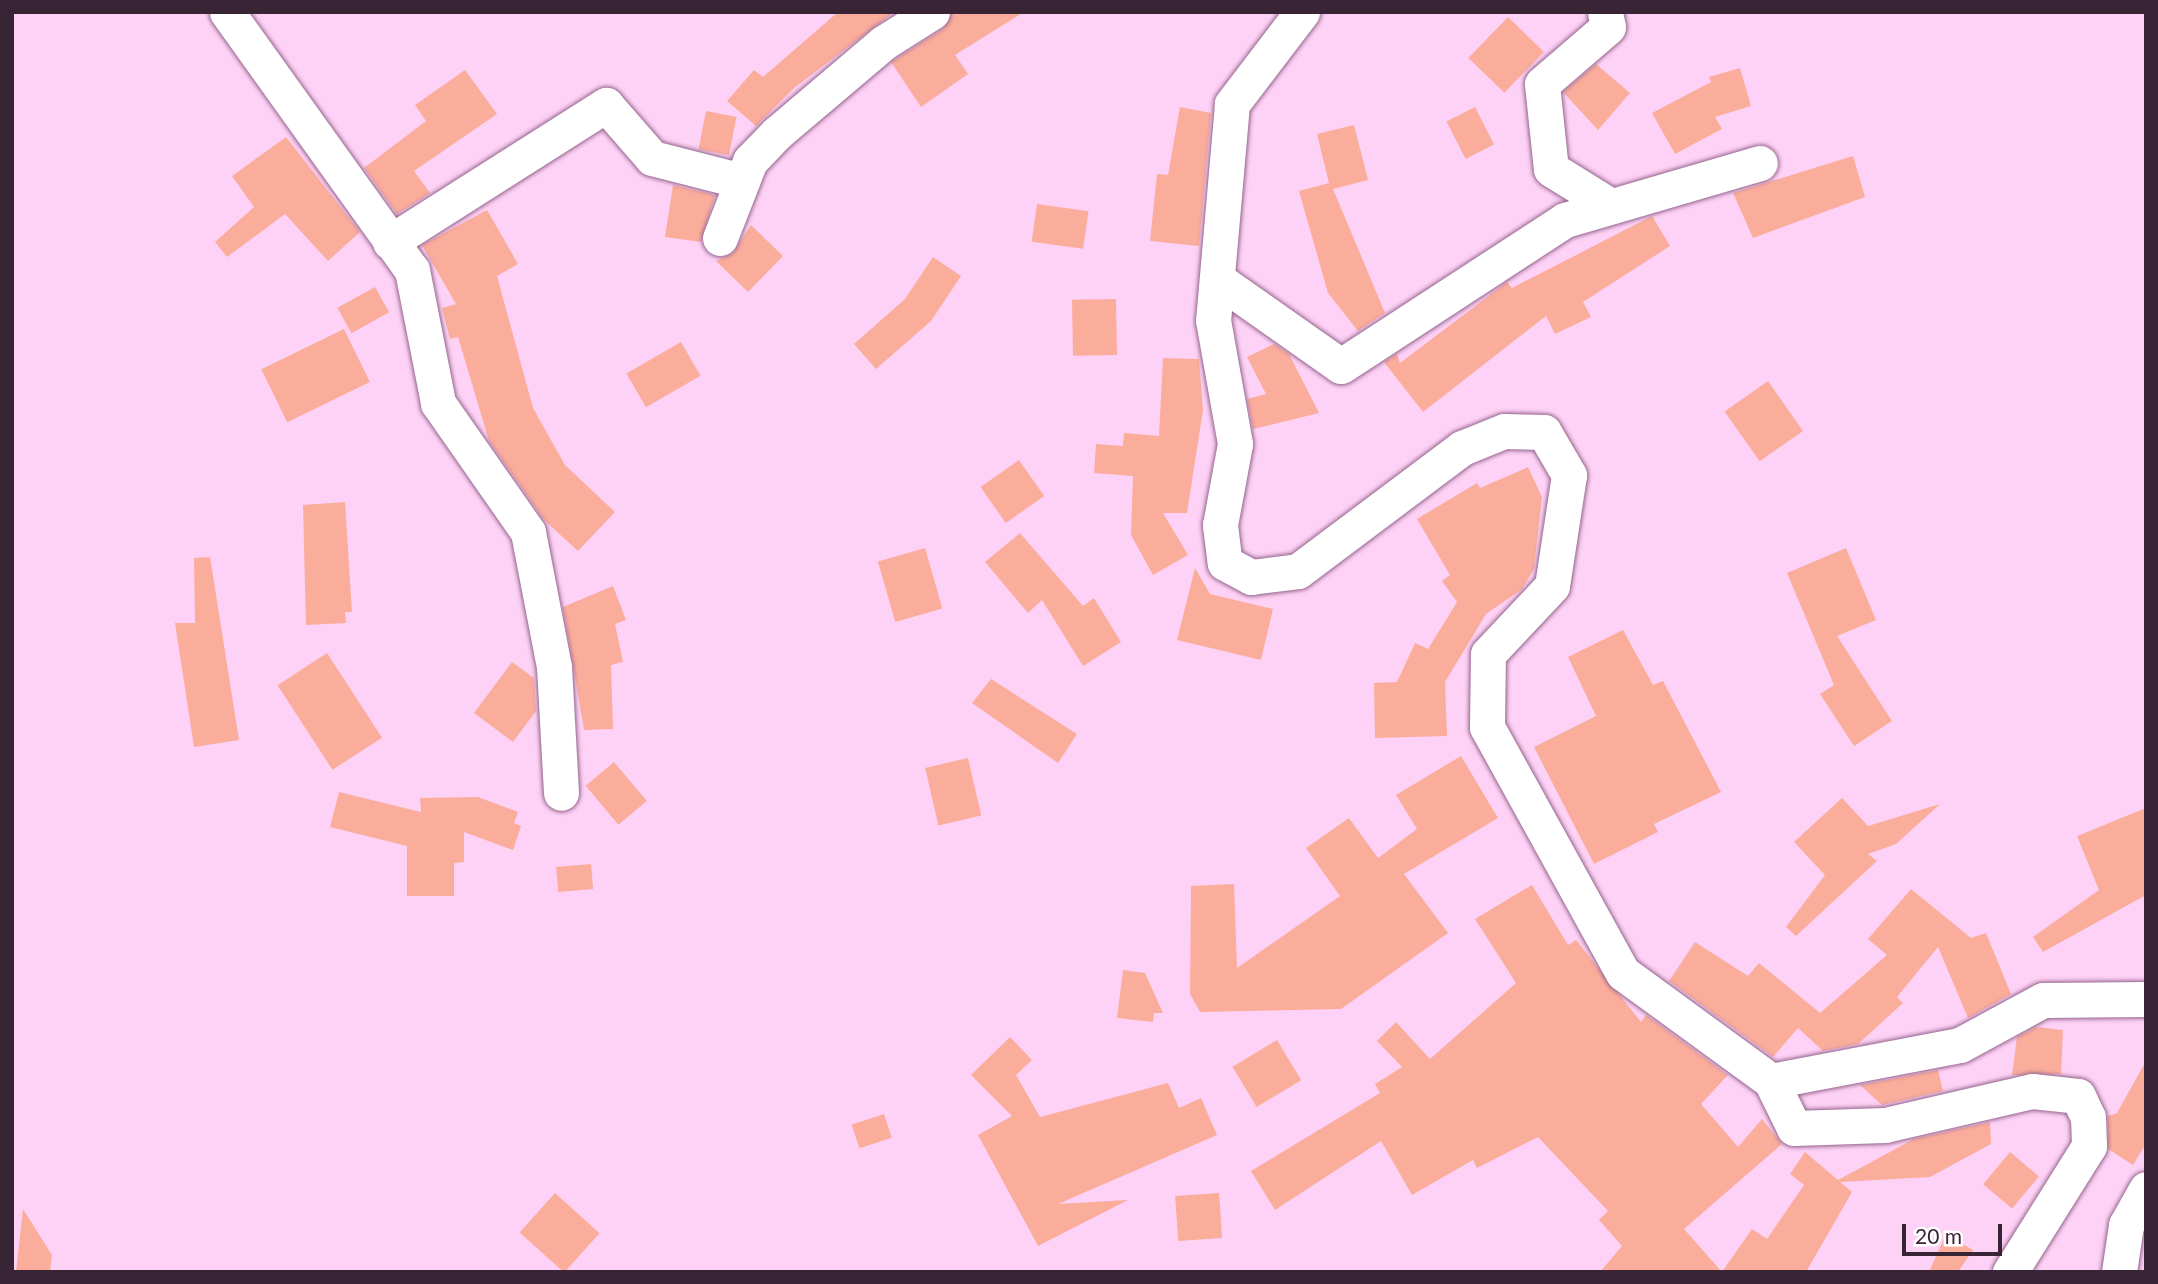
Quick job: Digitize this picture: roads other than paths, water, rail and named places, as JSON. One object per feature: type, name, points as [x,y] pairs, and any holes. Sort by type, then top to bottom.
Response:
[{"type":"street","points":[[227,12],[412,270],[438,403],[528,533],[554,667],[561,793]]},
{"type":"street","points":[[720,238],[750,161],[827,87],[932,12]]},
{"type":"street","points":[[1301,12],[1233,104],[1213,320],[1235,444],[1220,525],[1225,563],[1251,578],[1298,571],[1462,448],[1504,431],[1544,432],[1569,475],[1552,586],[1488,654],[1487,727],[1623,973],[1771,1081],[1794,1128],[1885,1125],[2032,1091],[2078,1096],[2088,1117],[2089,1146],[2010,1272]]},
{"type":"street","points":[[1605,12],[1608,27],[1542,84],[1551,169],[1611,206]]},
{"type":"street","points":[[390,242],[606,105],[652,158],[742,181]]},
{"type":"street","points":[[1217,279],[1340,366],[1565,220],[1760,163]]},
{"type":"street","points":[[1771,1081],[1960,1045],[2043,1000],[2146,999]]},
{"type":"street","points":[[2119,1272],[2126,1225],[2146,1189]]}]
